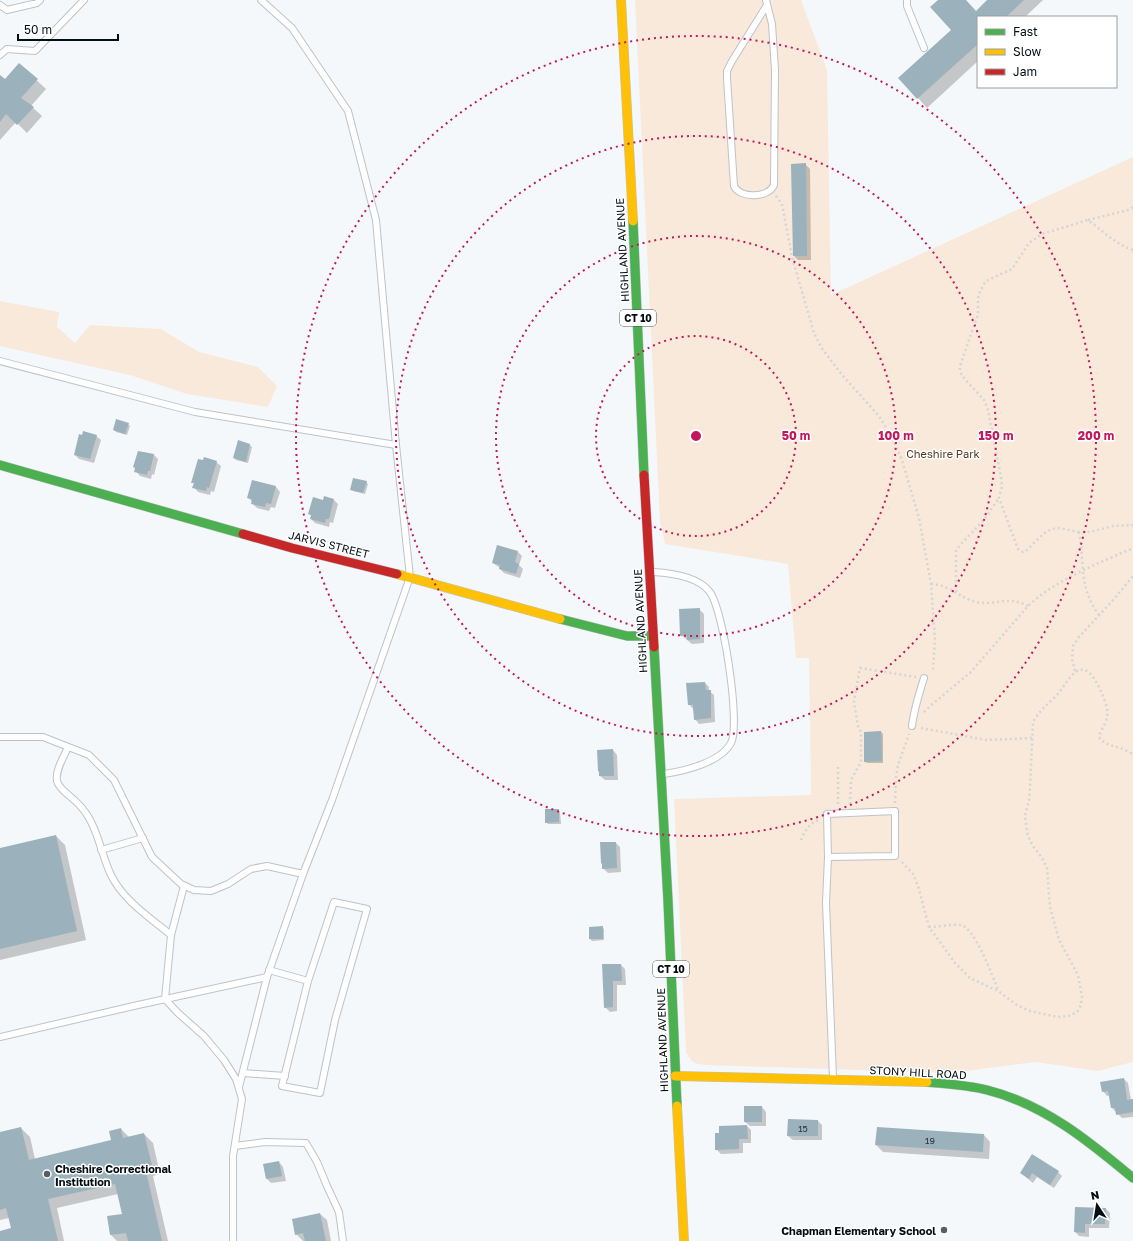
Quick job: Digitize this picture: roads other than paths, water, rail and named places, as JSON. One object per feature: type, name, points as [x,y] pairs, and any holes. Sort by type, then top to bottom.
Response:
[{"type":"main road","name":"HIGHLAND AVENUE","points":[[621,0],[649,572],[668,901],[675,1076],[684,1241]]},
{"type":"main road","name":"JARVIS STREET","points":[[0,465],[285,545],[410,577],[619,634],[627,636],[653,636]]},
{"type":"main road","name":"STONY HILL ROAD","points":[[675,1076],[833,1079],[945,1084],[987,1090],[1005,1095],[1026,1104],[1068,1127],[1133,1178]]},
{"type":"lane","points":[[0,5],[7,10],[37,3],[40,0]]},
{"type":"lane","points":[[0,55],[7,49],[35,51],[84,0]]},
{"type":"lane","points":[[239,1088],[268,974],[303,874],[332,800],[410,577],[396,445],[376,220],[348,111],[292,28],[261,0]]},
{"type":"lane","points":[[907,0],[907,6],[924,48]]},
{"type":"lane","points":[[766,3],[772,24],[775,70],[774,185],[772,190],[768,192],[758,194],[741,194],[736,191],[734,186],[727,71],[766,3]]},
{"type":"lane","points":[[0,361],[195,412],[396,445]]},
{"type":"lane","points":[[649,572],[665,572],[693,579],[710,591],[718,612],[725,642],[731,682],[734,728],[732,742],[725,751],[715,758],[695,767],[661,774]]},
{"type":"lane","points":[[912,726],[913,712],[924,678]]},
{"type":"lane","points":[[0,737],[43,737],[89,755],[114,780],[152,857],[184,886],[194,890],[211,891],[228,884],[251,869],[267,866],[303,874]]},
{"type":"lane","points":[[68,747],[58,771],[57,782],[61,788],[74,799],[88,817],[96,834],[111,876],[119,888],[130,901],[170,934]]},
{"type":"lane","points":[[828,857],[895,856],[895,811],[827,814],[828,857],[826,903],[833,1079]]},
{"type":"lane","points":[[101,850],[143,838]]},
{"type":"lane","points":[[184,886],[170,934],[165,999],[178,1014],[204,1036],[224,1060],[236,1079],[239,1088],[242,1099],[233,1156],[233,1241]]},
{"type":"lane","points":[[334,902],[367,909],[335,1020],[320,1093],[282,1086],[308,981],[334,902]]},
{"type":"lane","points":[[0,1037],[268,974],[308,981]]},
{"type":"lane","points":[[243,1073],[285,1076]]},
{"type":"lane","points":[[235,1146],[265,1142],[306,1143],[317,1162],[339,1212],[343,1241]]},
{"type":"place","name":"Cheshire Correctional Institution","points":[[47,1174]]},
{"type":"place","name":"Chapman Elementary School","points":[[944,1230]]},
{"type":"park label","name":"Cheshire Park","points":[[943,453]]}]
